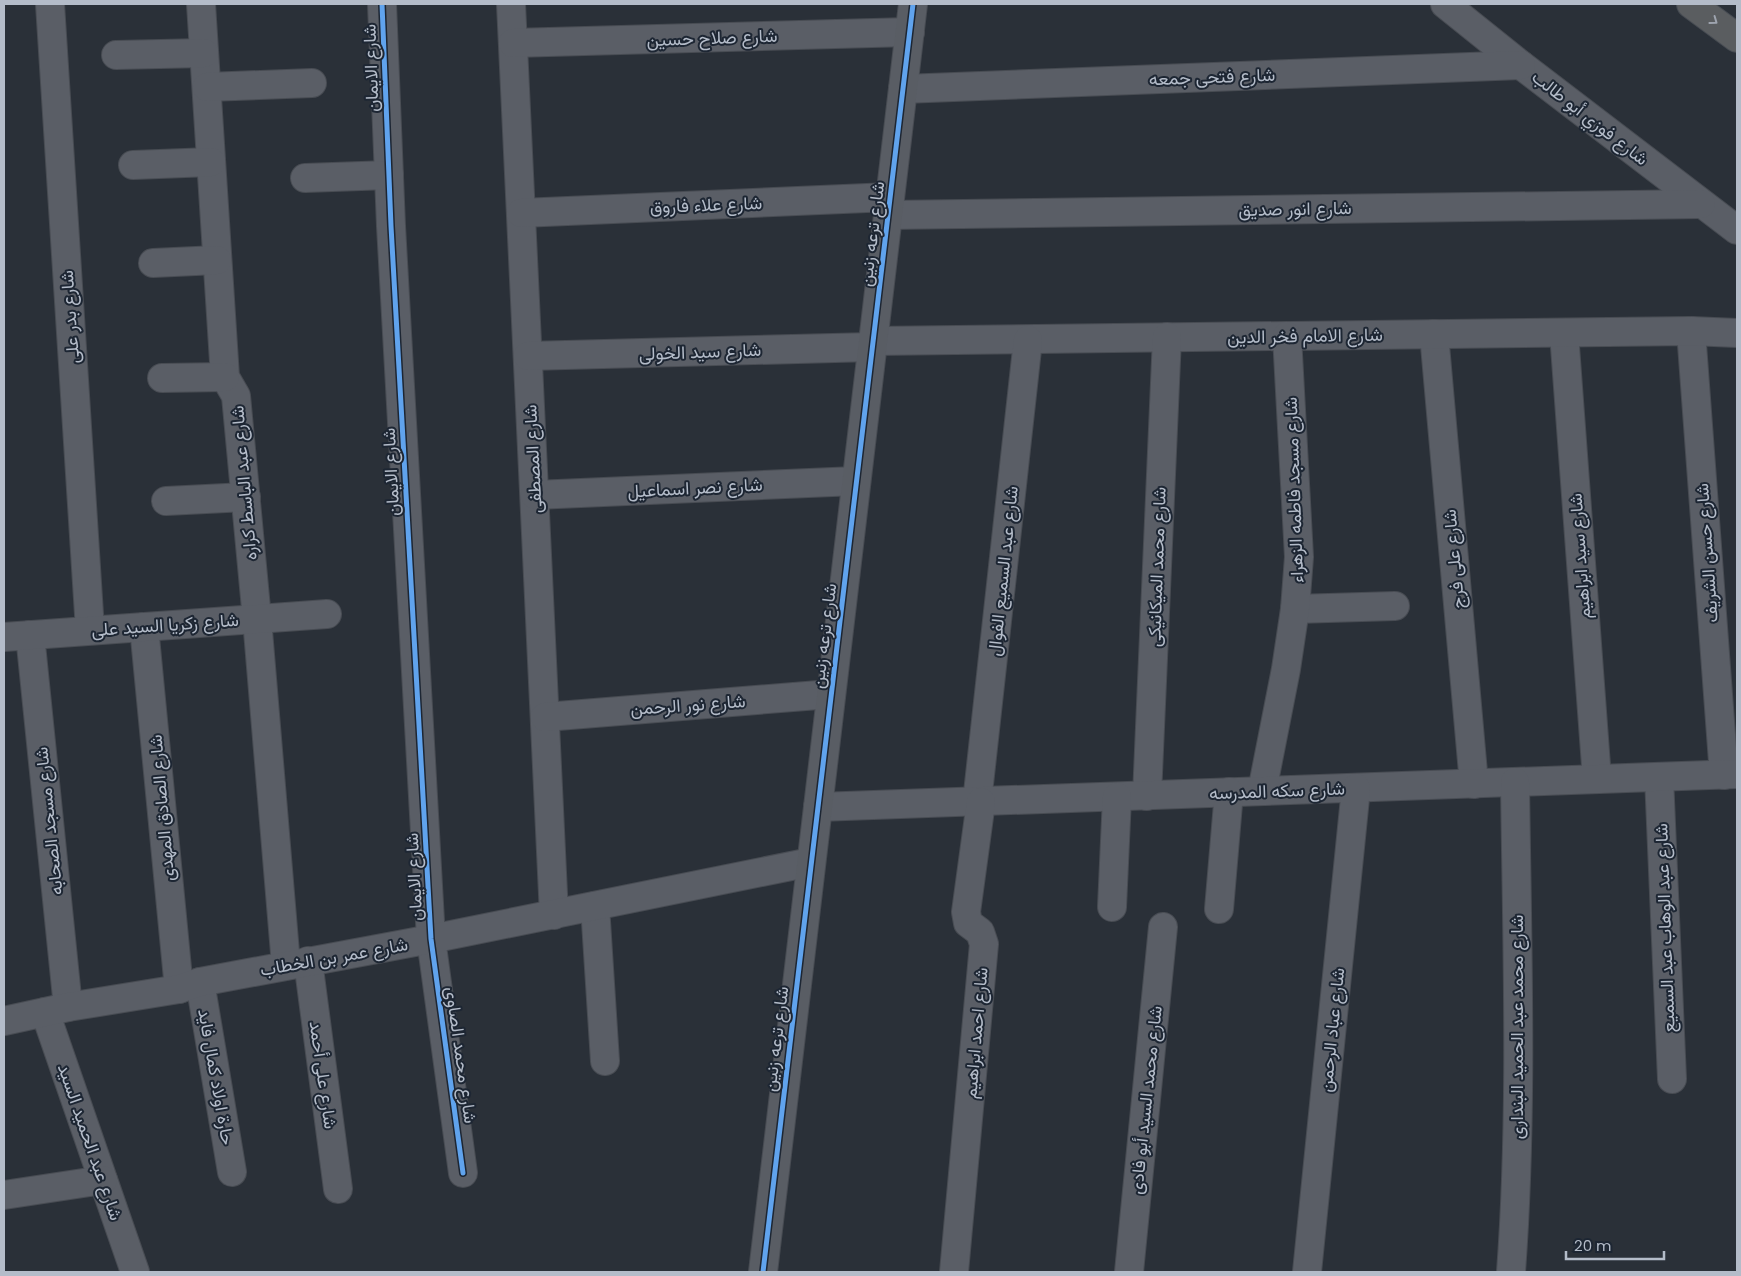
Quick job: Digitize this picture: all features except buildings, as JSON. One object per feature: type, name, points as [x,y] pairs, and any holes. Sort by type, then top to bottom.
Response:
[{"type":"highway","points":[[1691,4],[1737,38]]},
{"type":"street","name":"شارع بدر على","points":[[50,4],[90,630]]},
{"type":"street","name":"شارع عبد الباسط كراره","points":[[201,4],[225,377],[236,396],[257,619],[297,963]]},
{"type":"street","name":"شارع الايمان","points":[[382,4],[389,175],[431,939]]},
{"type":"street","name":"شارع المصطفى","points":[[511,4],[554,915]]},
{"type":"street","name":"شارع ترعه زنين","points":[[762,1272],[913,4]]},
{"type":"street","name":"شارع فوزي أبو طالب","points":[[1445,4],[1521,65],[1737,230]]},
{"type":"street","name":"شارع صلاح حسين","points":[[513,43],[910,32]]},
{"type":"street","points":[[116,55],[204,53]]},
{"type":"street","name":"شارع فتحى جمعه","points":[[903,89],[1521,65]]},
{"type":"street","points":[[207,87],[312,83]]},
{"type":"street","points":[[133,165],[211,162]]},
{"type":"street","points":[[305,178],[389,175]]},
{"type":"street","name":"شارع انور صديق","points":[[889,206],[1701,204]]},
{"type":"street","name":"شارع علاء فاروق","points":[[521,212],[889,206]]},
{"type":"street","points":[[153,263],[218,260]]},
{"type":"street","name":"شارع الامام فخر الدين","points":[[873,344],[1167,337],[1691,331],[1737,333]]},
{"type":"street","name":"شارع حسن الشريف","points":[[1691,331],[1730,775]]},
{"type":"street","name":"شارع سيد ابراهيم","points":[[1564,332],[1597,779]]},
{"type":"street","name":"شارع على فرج","points":[[1434,334],[1474,784]]},
{"type":"street","name":"شارع مسجد فاطمه الزهراء","points":[[1262,791],[1286,669],[1295,609],[1299,557],[1287,336]]},
{"type":"street","name":"شارع محمد الميكانيكى","points":[[1147,796],[1167,337]]},
{"type":"street","name":"شارع عبد السميع الفوال","points":[[979,802],[1028,340]]},
{"type":"street","name":"شارع سيد الخولى","points":[[528,356],[873,344]]},
{"type":"street","points":[[162,378],[225,377]]},
{"type":"street","name":"شارع نصر اسماعيل","points":[[535,495],[856,481]]},
{"type":"street","points":[[166,501],[246,498]]},
{"type":"street","points":[[1295,609],[1395,606]]},
{"type":"street","name":"شارع زكريا السيد على","points":[[17,636],[327,614]]},
{"type":"street","name":"شارع الصادق المهدى","points":[[144,627],[189,985]]},
{"type":"street","name":"شارع مسجد الصحابه","points":[[17,636],[56,1010]]},
{"type":"street","name":"شارع نور الرحمن","points":[[545,716],[831,694]]},
{"type":"street","name":"شارع سكه المدرسه","points":[[818,807],[1730,775]]},
{"type":"street","name":"شارع عبد الوهاب عبد السميع","points":[[1659,777],[1672,1079]]},
{"type":"street","name":"شارع محمد عبد الحميد البندارى","points":[[1511,1272],[1515,1212],[1519,1064],[1515,782]]},
{"type":"street","name":"شارع عباد الرحمن","points":[[1308,1272],[1356,788]]},
{"type":"street","points":[[1219,909],[1229,792]]},
{"type":"street","points":[[1112,906],[1117,797]]},
{"type":"street","name":"شارع احمد ابراهيم","points":[[954,1272],[984,944],[980,932],[968,924],[966,912],[979,802]]},
{"type":"street","name":"شارع عمر بن الخطاب","points":[[4,1021],[297,963],[554,915],[811,862]]},
{"type":"street","points":[[595,906],[605,1061]]},
{"type":"street","name":"شارع محمد السيد أبو فادى","points":[[1128,1272],[1163,927]]},
{"type":"street","name":"شارع محمد الصاوى","points":[[431,939],[463,1174]]},
{"type":"street","name":"شارع على أحمد","points":[[297,963],[338,1189]]},
{"type":"street","name":"حارة اولاد كمال فايد","points":[[189,985],[232,1172]]},
{"type":"street","name":"شارع عبد الحميد السيد","points":[[56,1010],[103,1180],[135,1272]]},
{"type":"street","points":[[4,1195],[103,1180]]},
{"type":"cycle path","points":[[382,4],[391,226],[431,939],[463,1173]]},
{"type":"cycle path","points":[[763,1272],[913,4]]}]
